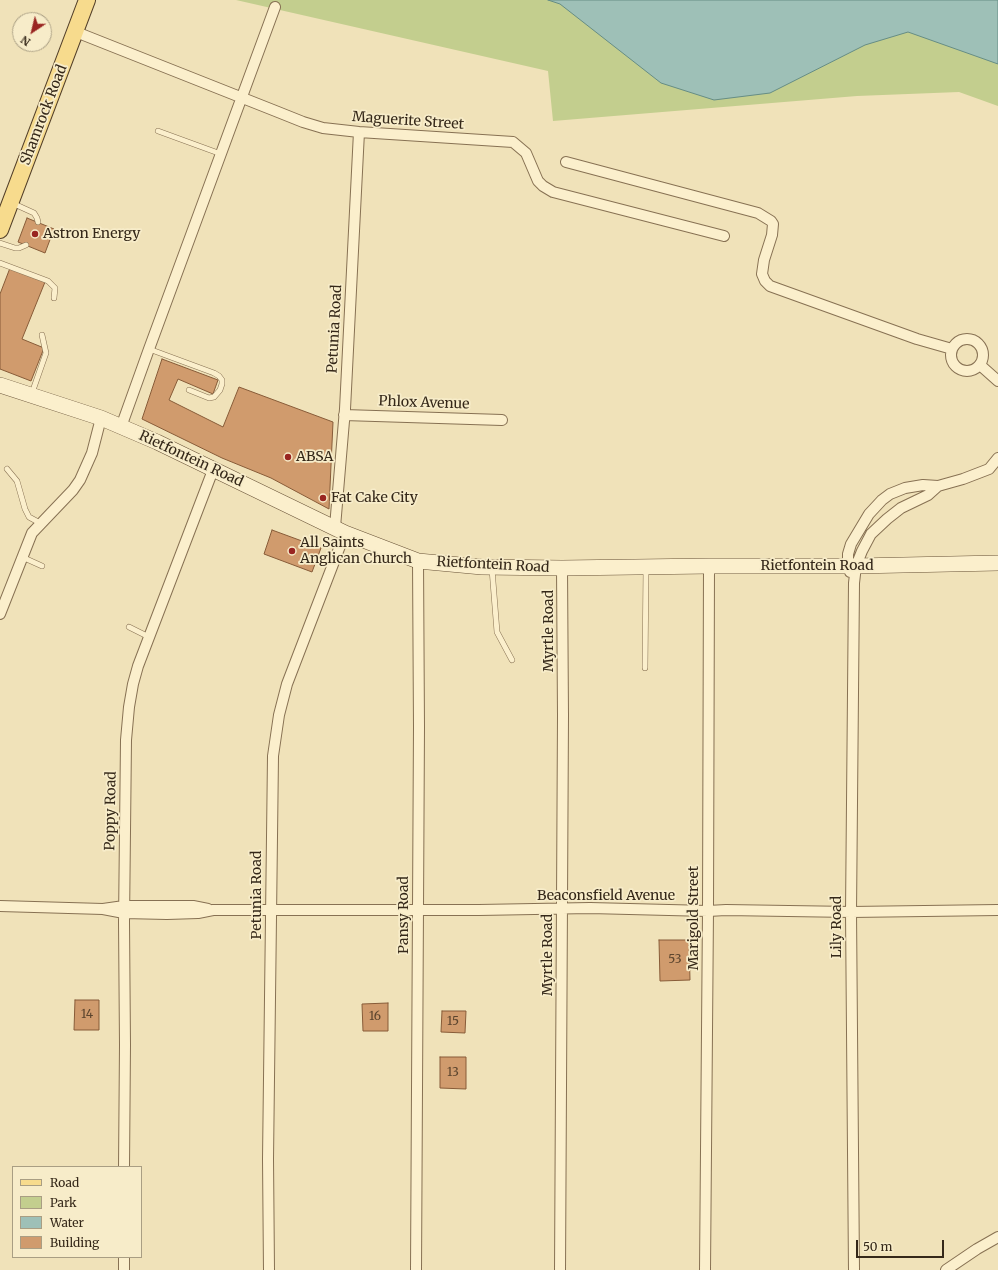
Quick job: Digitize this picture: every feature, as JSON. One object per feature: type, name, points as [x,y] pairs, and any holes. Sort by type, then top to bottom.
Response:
[{"type":"main road","name":"Shamrock Road","points":[[0,230],[5,201],[76,32],[87,0]]},
{"type":"street","points":[[122,427],[149,349],[275,7]]},
{"type":"street","name":"Maguerite Street","points":[[76,32],[303,122],[323,128],[359,132],[513,142],[526,153],[538,182],[553,192],[724,236]]},
{"type":"street","name":"Petunia Road","points":[[269,1270],[268,1159],[273,756],[279,715],[287,684],[340,530],[344,415],[359,132]]},
{"type":"street","points":[[566,162],[758,213],[771,221],[773,224],[762,274],[765,281],[770,286],[917,339],[952,349]]},
{"type":"street","points":[[968,339],[974,342],[979,346],[982,352],[980,365],[969,371],[956,367],[952,362],[952,349],[961,340],[968,339]]},
{"type":"street","points":[[980,365],[998,381]]},
{"type":"street","name":"Rietfontein Road","points":[[0,384],[101,418],[157,442],[340,530],[418,561],[492,567],[562,568],[709,566],[778,567],[998,563]]},
{"type":"street","name":"Phlox Avenue","points":[[344,415],[502,420]]},
{"type":"street","points":[[0,614],[32,533],[73,490],[80,480],[92,453],[101,418]]},
{"type":"street","points":[[852,566],[848,554],[851,544],[869,514],[890,494],[905,488],[923,484],[938,486],[963,479],[989,469],[998,458]]},
{"type":"street","name":"Poppy Road","points":[[124,1166],[124,909],[126,740],[129,707],[133,684],[149,637],[213,470]]},
{"type":"street","points":[[852,566],[878,526],[901,508],[928,495],[938,486]]},
{"type":"street","name":"Pansy Road","points":[[416,1270],[419,727],[418,561]]},
{"type":"street","name":"Marigold Street","points":[[705,1270],[709,566]]},
{"type":"street","name":"Lily Road","points":[[852,566],[854,583],[851,912],[854,1270]]},
{"type":"street","name":"Myrtle Road","points":[[560,1270],[563,716],[562,568]]},
{"type":"street","name":"Beaconsfield Avenue","points":[[0,906],[124,909],[193,906],[213,910],[271,911],[562,909],[851,912],[998,910]]},
{"type":"street","points":[[946,1270],[998,1237]]},
{"type":"street","points":[[124,1258],[124,1270]]},
{"type":"lane","points":[[158,131],[221,154]]},
{"type":"lane","points":[[5,201],[23,207],[34,213],[38,222]]},
{"type":"lane","points":[[0,243],[15,248],[26,245]]},
{"type":"lane","points":[[0,263],[48,281],[56,288],[54,298]]},
{"type":"lane","points":[[31,394],[46,353],[42,335]]},
{"type":"lane","points":[[149,349],[214,373],[222,380],[220,390],[214,397],[209,398],[190,390]]},
{"type":"lane","points":[[7,469],[17,481],[25,509],[29,517],[40,523]]},
{"type":"lane","points":[[22,557],[42,566]]},
{"type":"lane","points":[[492,567],[497,632],[512,660]]},
{"type":"lane","points":[[645,668],[646,567]]},
{"type":"lane","points":[[129,627],[149,637]]},
{"type":"green space","points":[[236,0],[998,0],[998,106],[959,92],[857,96],[553,121],[548,71]]},
{"type":"water","points":[[548,0],[998,0],[998,64],[908,32],[865,45],[770,93],[714,100],[661,83],[560,4]]},
{"type":"building","points":[[27,218],[54,229],[45,253],[18,242]]},
{"type":"building","points":[[10,268],[45,282],[22,339],[44,348],[31,381],[0,369],[0,294]]},
{"type":"building","points":[[162,359],[218,380],[213,394],[178,379],[169,400],[223,427],[239,387],[333,422],[329,509],[271,478],[222,458],[142,419]]},
{"type":"building","name":"All Saints Anglican Church","points":[[272,530],[321,548],[312,572],[264,554]]},
{"type":"building","points":[[659,940],[689,940],[690,980],[660,981]]},
{"type":"building","points":[[75,1000],[99,1000],[99,1030],[74,1030]]},
{"type":"building","points":[[388,1003],[388,1031],[363,1031],[362,1004]]},
{"type":"building","points":[[442,1011],[466,1011],[465,1033],[441,1032]]},
{"type":"building","points":[[440,1057],[466,1057],[466,1089],[440,1088]]},
{"type":"place","name":"Astron Energy","points":[[35,234]]},
{"type":"place","name":"ABSA","points":[[288,457]]},
{"type":"place","name":"Fat Cake City","points":[[323,498]]},
{"type":"place","name":"All Saints Anglican Church","points":[[292,551]]}]
